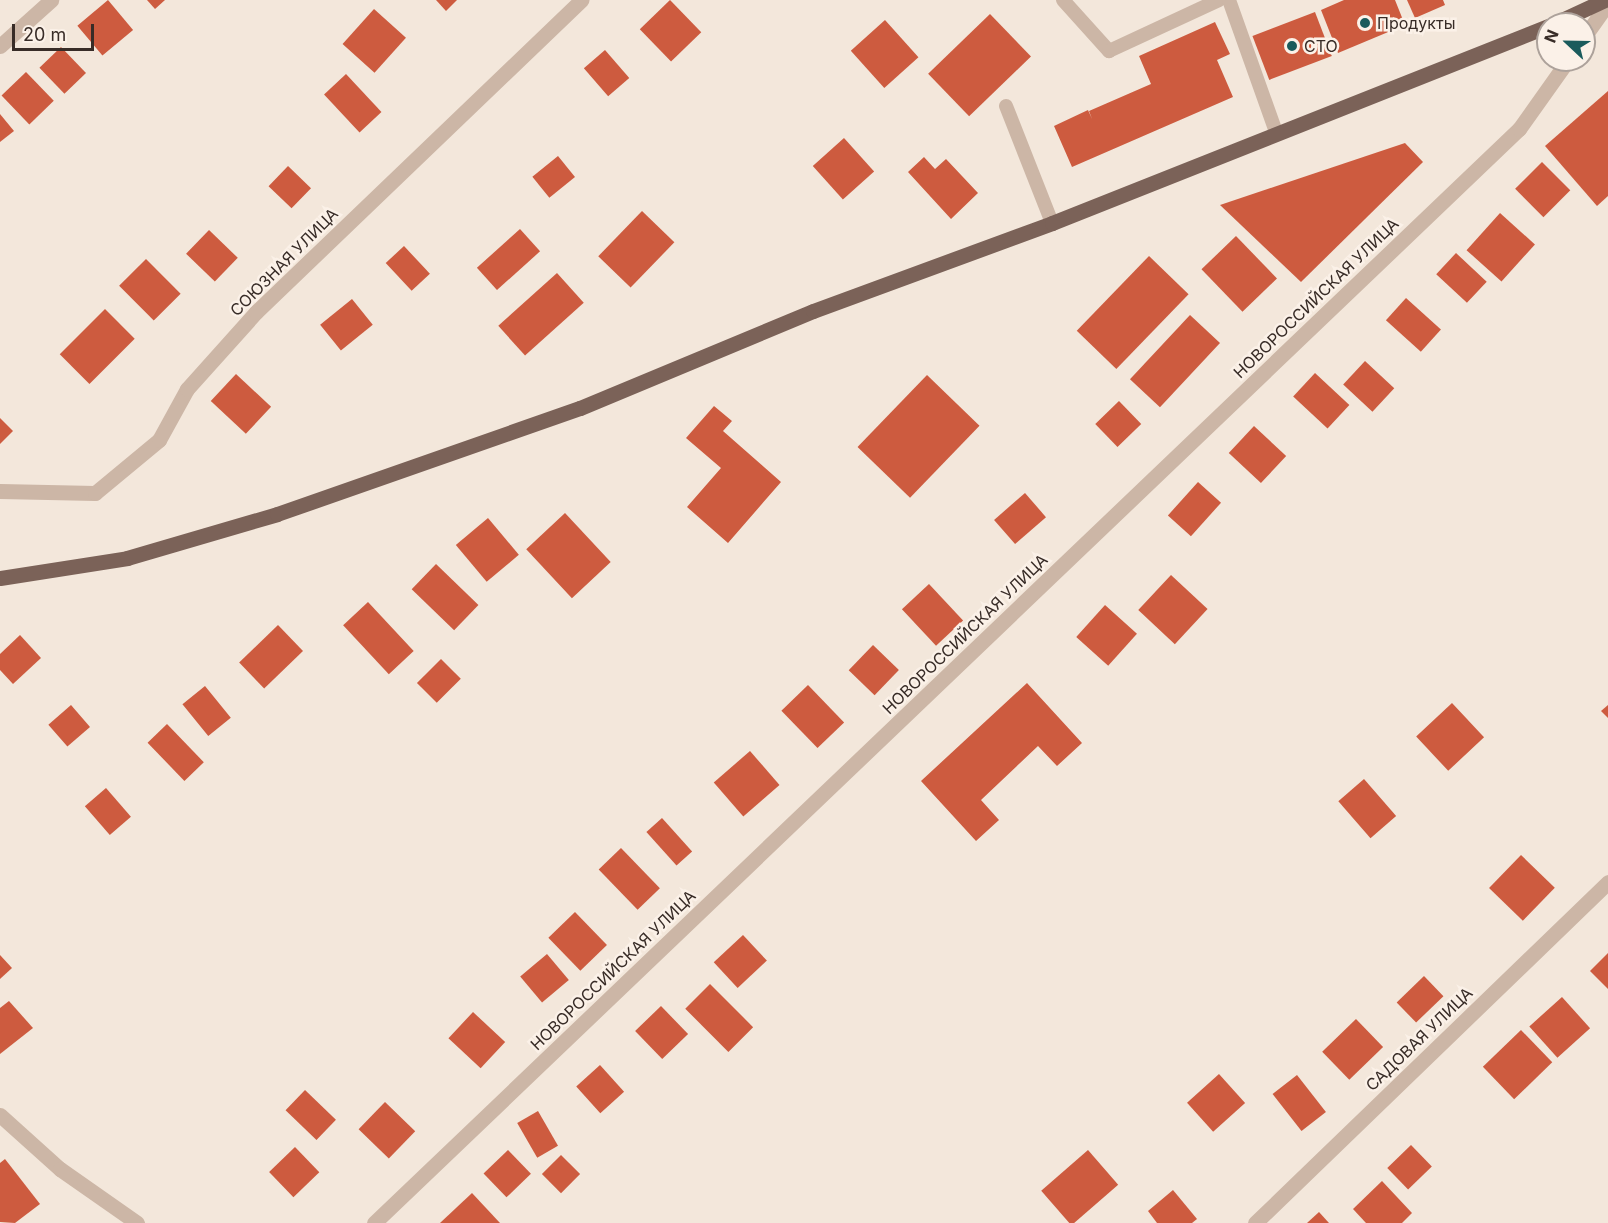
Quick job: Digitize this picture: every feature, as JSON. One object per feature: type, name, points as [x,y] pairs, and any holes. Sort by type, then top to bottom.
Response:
[{"type":"main road","points":[[1582,12],[1607,2]]},
{"type":"main road","points":[[0,579],[127,558],[277,514],[580,408],[813,311],[1052,223],[1276,132],[1536,31]]},
{"type":"street","points":[[0,46],[51,0]]},
{"type":"street","name":"СОЮЗНАЯ УЛИЦА","points":[[0,491],[95,493],[159,440],[187,389],[256,312],[581,0]]},
{"type":"street","points":[[1596,19],[1607,2]]},
{"type":"street","name":"НОВОРОССИЙСКАЯ УЛИЦА","points":[[374,1223],[1519,129],[1559,72]]},
{"type":"street","name":"САДОВАЯ УЛИЦА","points":[[1255,1223],[1608,882]]},
{"type":"street","points":[[0,1114],[60,1169],[137,1223]]},
{"type":"lane","points":[[1063,0],[1109,51],[1220,0]]},
{"type":"lane","points":[[1229,0],[1276,132]]},
{"type":"lane","points":[[1006,106],[1052,223]]},
{"type":"building","points":[[108,0],[133,30],[102,56],[77,26]]},
{"type":"building","points":[[147,0],[165,0],[155,9]]},
{"type":"building","points":[[436,0],[457,0],[446,11]]},
{"type":"building","points":[[670,0],[701,32],[671,62],[640,29]]},
{"type":"building","points":[[1344,0],[1395,0],[1405,25],[1338,53],[1321,10]]},
{"type":"building","points":[[1407,0],[1443,0],[1445,5],[1415,18]]},
{"type":"building","points":[[374,9],[406,38],[375,73],[343,44]]},
{"type":"building","name":"СТО","points":[[1315,12],[1332,56],[1269,80],[1252,36]]},
{"type":"building","points":[[990,14],[1031,56],[969,116],[928,74]]},
{"type":"building","points":[[885,20],[918,57],[884,88],[851,51]]},
{"type":"building","points":[[1215,22],[1230,54],[1217,60],[1233,97],[1072,167],[1054,126],[1088,110],[1092,119],[1089,111],[1151,84],[1139,56]]},
{"type":"building","points":[[61,47],[86,73],[64,94],[39,68]]},
{"type":"building","points":[[605,50],[629,78],[608,96],[584,68]]},
{"type":"building","points":[[26,72],[54,101],[29,124],[2,96]]},
{"type":"building","points":[[346,74],[381,112],[360,132],[324,94]]},
{"type":"building","points":[[1608,91],[1608,196],[1597,206],[1545,146]]},
{"type":"building","points":[[0,114],[14,131],[0,142]]},
{"type":"building","points":[[844,138],[874,171],[843,200],[813,166]]},
{"type":"building","points":[[1405,143],[1423,162],[1301,282],[1220,205]]},
{"type":"building","points":[[558,156],[575,177],[549,198],[532,177]]},
{"type":"building","points":[[924,157],[935,169],[946,159],[978,193],[951,219],[908,172]]},
{"type":"building","points":[[1542,162],[1570,190],[1543,217],[1515,189]]},
{"type":"building","points":[[288,166],[311,188],[292,208],[269,186]]},
{"type":"building","points":[[642,211],[674,242],[631,288],[598,256]]},
{"type":"building","points":[[1500,213],[1535,244],[1501,282],[1467,250]]},
{"type":"building","points":[[520,229],[540,251],[497,290],[477,268]]},
{"type":"building","points":[[209,230],[238,258],[215,282],[186,254]]},
{"type":"building","points":[[1236,236],[1277,278],[1242,312],[1201,269]]},
{"type":"building","points":[[404,246],[430,274],[412,291],[386,263]]},
{"type":"building","points":[[1456,253],[1487,282],[1467,303],[1436,274]]},
{"type":"building","points":[[1149,256],[1189,294],[1116,369],[1077,331]]},
{"type":"building","points":[[146,259],[181,294],[154,321],[119,286]]},
{"type":"building","points":[[557,273],[584,303],[525,356],[498,326]]},
{"type":"building","points":[[1406,298],[1441,329],[1421,352],[1386,320]]},
{"type":"building","points":[[352,299],[373,325],[341,350],[320,325]]},
{"type":"building","points":[[105,309],[135,339],[89,384],[60,354]]},
{"type":"building","points":[[1190,315],[1220,343],[1160,407],[1130,379]]},
{"type":"building","points":[[1365,361],[1394,388],[1372,412],[1343,384]]},
{"type":"building","points":[[1315,373],[1349,405],[1328,428],[1293,396]]},
{"type":"building","points":[[236,374],[271,407],[246,434],[211,401]]},
{"type":"building","points":[[927,375],[980,426],[910,498],[858,447]]},
{"type":"building","points":[[1119,401],[1141,424],[1117,447],[1095,424]]},
{"type":"building","points":[[714,406],[732,421],[723,431],[781,482],[728,543],[687,507],[721,468],[686,438]]},
{"type":"building","points":[[0,418],[13,431],[0,444]]},
{"type":"building","points":[[1254,426],[1286,456],[1261,483],[1229,453]]},
{"type":"building","points":[[1198,482],[1221,503],[1191,536],[1168,515]]},
{"type":"building","points":[[1025,493],[1046,517],[1015,544],[994,520]]},
{"type":"building","points":[[565,513],[611,562],[572,598],[526,549]]},
{"type":"building","points":[[488,518],[519,555],[487,582],[456,545]]},
{"type":"building","points":[[436,564],[478,605],[454,630],[412,589]]},
{"type":"building","points":[[1171,575],[1208,609],[1175,644],[1138,610]]},
{"type":"building","points":[[929,584],[963,621],[936,646],[902,609]]},
{"type":"building","points":[[368,602],[414,651],[389,674],[343,625]]},
{"type":"building","points":[[1105,605],[1137,634],[1108,666],[1076,637]]},
{"type":"building","points":[[278,625],[303,651],[264,688],[239,663]]},
{"type":"building","points":[[20,635],[41,658],[13,684],[0,670],[0,654]]},
{"type":"building","points":[[873,645],[899,670],[875,695],[849,670]]},
{"type":"building","points":[[441,659],[461,679],[437,703],[417,683]]},
{"type":"building","points":[[1027,683],[1082,743],[1057,766],[1038,746],[981,800],[999,820],[976,841],[921,781]]},
{"type":"building","points":[[808,685],[844,722],[818,748],[781,711]]},
{"type":"building","points":[[205,686],[231,718],[208,736],[182,704]]},
{"type":"building","points":[[1452,703],[1484,737],[1448,771],[1416,736]]},
{"type":"building","points":[[71,705],[90,727],[67,747],[48,725]]},
{"type":"building","points":[[1608,705],[1608,718],[1601,711]]},
{"type":"building","points":[[167,724],[204,762],[184,781],[148,743]]},
{"type":"building","points":[[750,751],[780,785],[743,816],[714,782]]},
{"type":"building","points":[[1364,779],[1396,816],[1370,838],[1338,801]]},
{"type":"building","points":[[106,788],[131,817],[110,835],[85,806]]},
{"type":"building","points":[[662,818],[692,851],[677,865],[646,832]]},
{"type":"building","points":[[621,848],[660,888],[638,910],[599,870]]},
{"type":"building","points":[[1521,855],[1555,888],[1523,921],[1489,888]]},
{"type":"building","points":[[575,912],[607,945],[580,971],[548,938]]},
{"type":"building","points":[[743,935],[767,961],[738,988],[714,962]]},
{"type":"building","points":[[1608,953],[1608,989],[1590,971]]},
{"type":"building","points":[[547,954],[569,980],[542,1003],[520,976]]},
{"type":"building","points":[[0,955],[12,968],[0,979]]},
{"type":"building","points":[[1424,976],[1443,996],[1416,1023],[1397,1002]]},
{"type":"building","points":[[710,984],[753,1027],[728,1052],[685,1009]]},
{"type":"building","points":[[1562,997],[1590,1028],[1557,1058],[1529,1026]]},
{"type":"building","points":[[9,1001],[33,1028],[0,1054],[0,1008]]},
{"type":"building","points":[[661,1006],[688,1034],[662,1059],[635,1031]]},
{"type":"building","points":[[473,1012],[505,1042],[481,1068],[448,1038]]},
{"type":"building","points":[[1356,1019],[1383,1047],[1349,1080],[1322,1052]]},
{"type":"building","points":[[1521,1030],[1552,1062],[1514,1099],[1483,1067]]},
{"type":"building","points":[[600,1065],[624,1092],[600,1113],[576,1086]]},
{"type":"building","points":[[1219,1074],[1245,1103],[1213,1132],[1187,1103]]},
{"type":"building","points":[[1297,1075],[1326,1112],[1302,1131],[1273,1094]]},
{"type":"building","points":[[305,1090],[336,1120],[316,1140],[286,1110]]},
{"type":"building","points":[[385,1102],[415,1131],[389,1159],[359,1129]]},
{"type":"building","points":[[538,1111],[558,1146],[537,1158],[517,1123]]},
{"type":"building","points":[[1411,1145],[1432,1167],[1408,1190],[1387,1168]]},
{"type":"building","points":[[295,1147],[319,1172],[293,1197],[269,1172]]},
{"type":"building","points":[[508,1150],[531,1174],[506,1197],[484,1174]]},
{"type":"building","points":[[1088,1150],[1118,1185],[1074,1223],[1069,1223],[1041,1191]]},
{"type":"building","points":[[561,1155],[580,1174],[561,1193],[542,1174]]},
{"type":"building","points":[[5,1159],[40,1204],[15,1223],[0,1222],[0,1163]]},
{"type":"building","points":[[1382,1181],[1412,1213],[1402,1223],[1366,1223],[1353,1209]]},
{"type":"building","points":[[1173,1190],[1197,1219],[1192,1223],[1157,1223],[1148,1211]]},
{"type":"building","points":[[472,1193],[500,1223],[440,1223]]},
{"type":"building","points":[[1319,1212],[1329,1223],[1307,1223]]},
{"type":"place","name":"Продукты","points":[[1365,23]]},
{"type":"place","name":"СТО","points":[[1292,46]]}]
